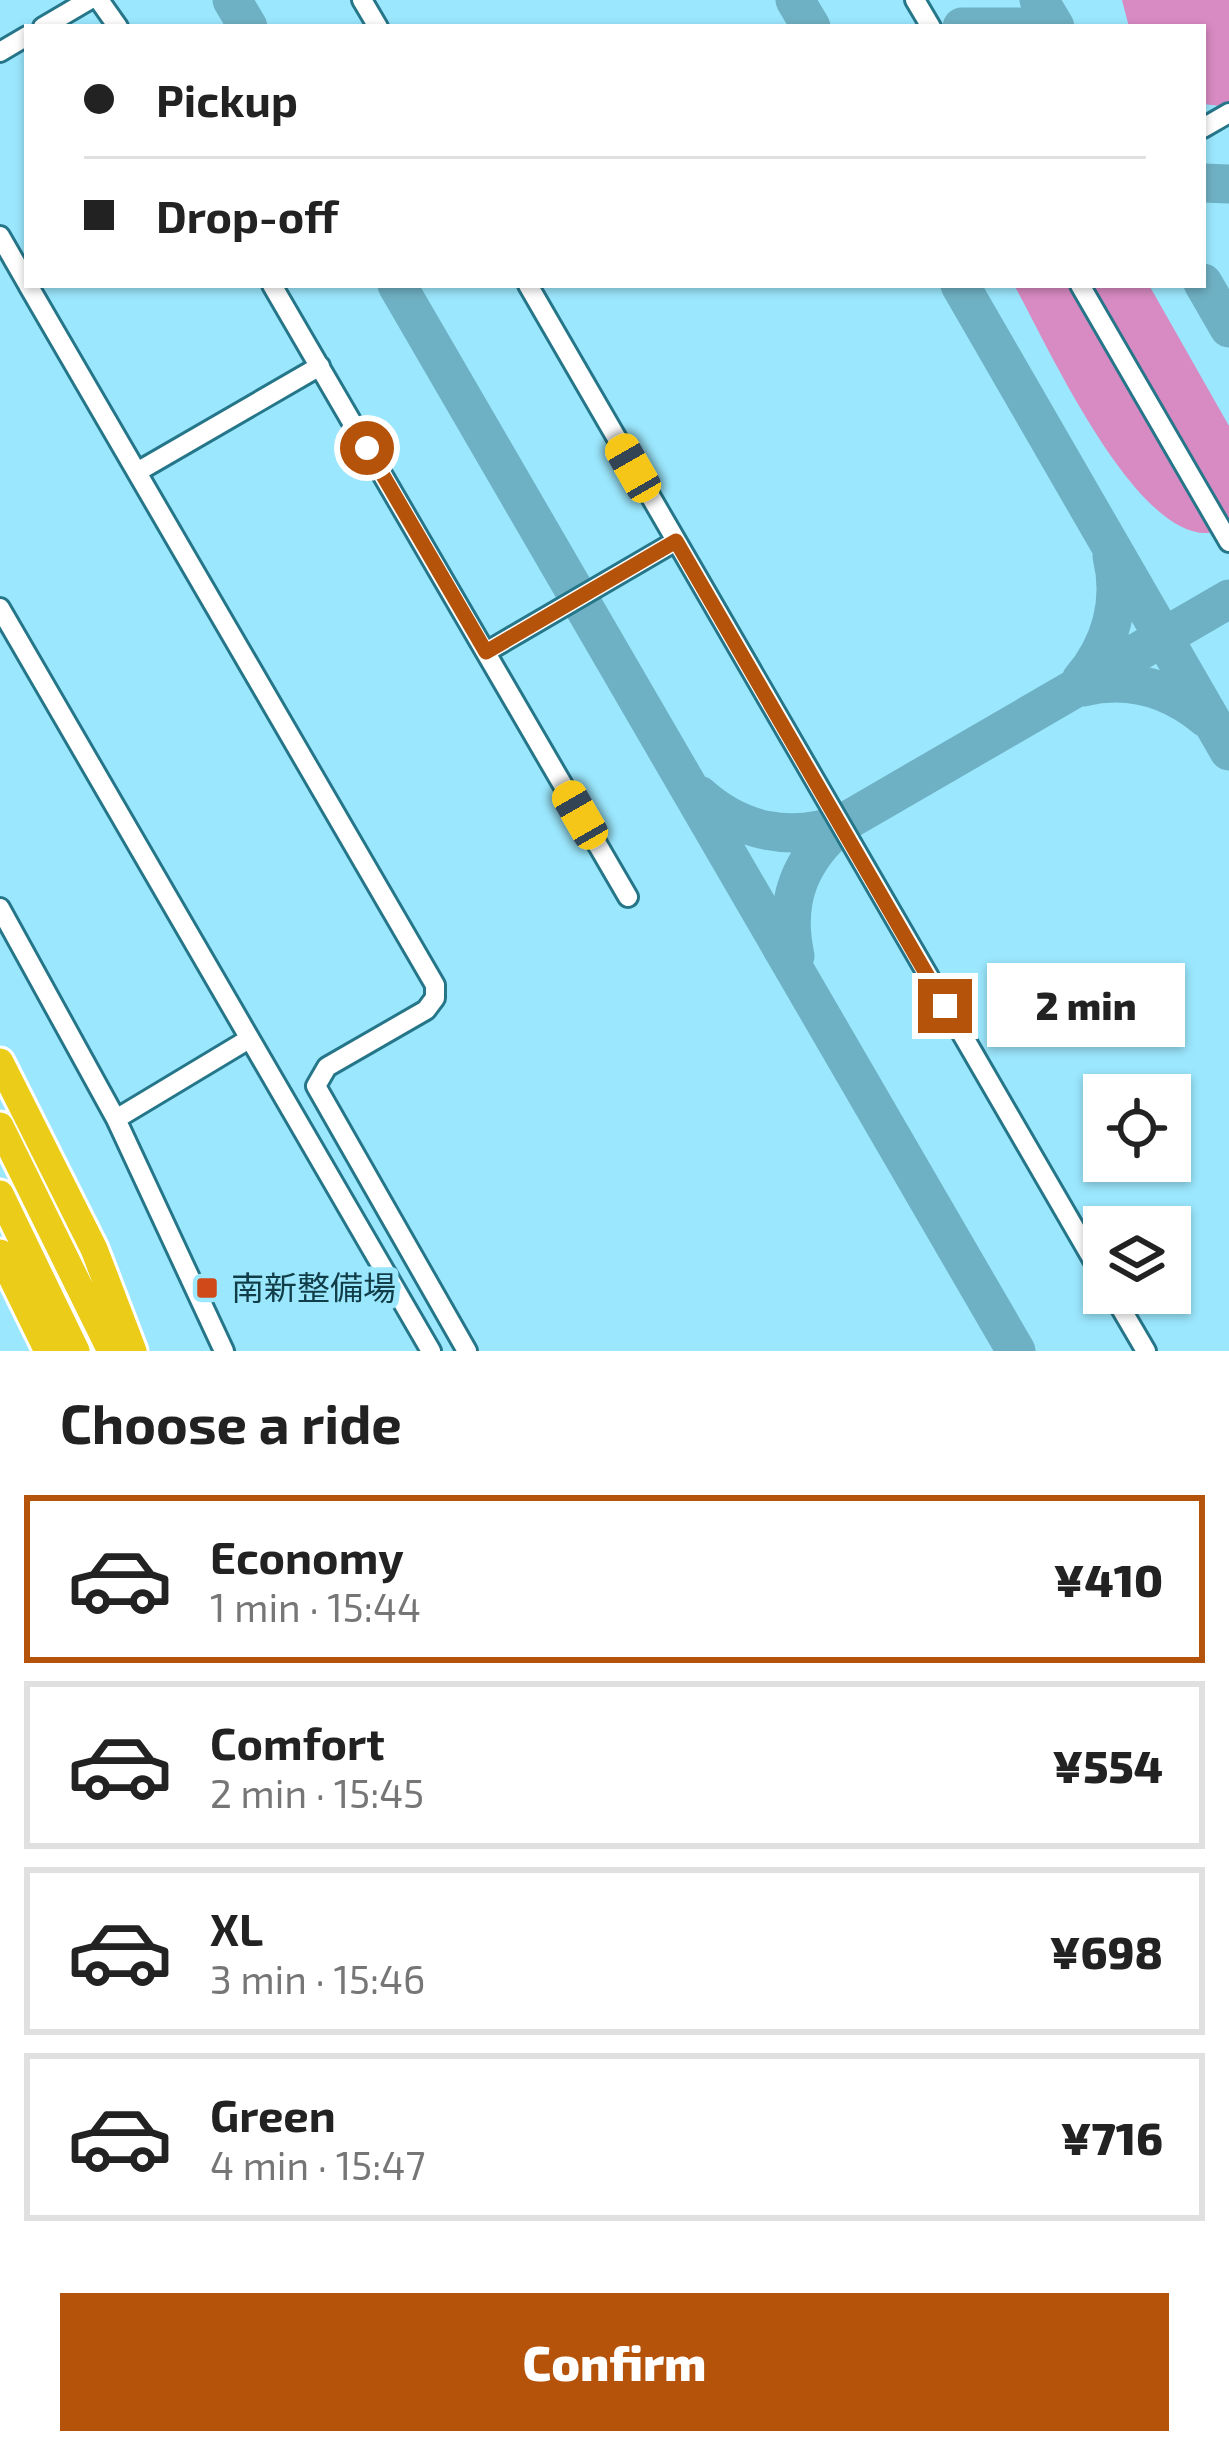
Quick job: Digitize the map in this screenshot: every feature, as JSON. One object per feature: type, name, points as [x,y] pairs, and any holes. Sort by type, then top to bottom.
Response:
[{"type":"highway","points":[[0,1061],[94,1249],[133,1351]]},
{"type":"highway","points":[[0,1126],[111,1351]]},
{"type":"highway","points":[[0,1194],[76,1351]]},
{"type":"highway","points":[[0,1253],[48,1351]]},
{"type":"street","points":[[48,24],[89,0]]},
{"type":"street","points":[[0,236],[24,277]]},
{"type":"street","points":[[30,288],[435,986],[435,998],[425,1010],[327,1067],[316,1086],[467,1351]]},
{"type":"street","points":[[274,288],[628,897]]},
{"type":"street","points":[[530,288],[1083,1244]]},
{"type":"street","points":[[1082,288],[1229,542]]},
{"type":"street","points":[[137,472],[320,366]]},
{"type":"street","points":[[486,652],[676,541]]},
{"type":"street","points":[[0,608],[431,1351]]},
{"type":"street","points":[[0,908],[116,1119],[224,1351]]},
{"type":"street","points":[[116,1119],[250,1039]]},
{"type":"street","points":[[1124,1314],[1146,1351]]},
{"type":"shaded area","points":[[1122,0],[1229,0],[1229,107],[1206,104],[1206,24],[1128,24]]},
{"type":"shaded area","points":[[1016,288],[1151,288],[1229,426],[1229,526],[1198,533],[1166,517],[1134,486],[1075,398]]},
{"type":"taxiway","points":[[232,0],[246,24]]},
{"type":"taxiway","points":[[795,0],[809,24]]},
{"type":"taxiway","points":[[1039,0],[1053,24]]},
{"type":"taxiway","points":[[1206,183],[1229,184]]},
{"type":"taxiway","points":[[399,288],[1016,1351]]},
{"type":"taxiway","points":[[962,288],[1229,751]]},
{"type":"taxiway","points":[[1206,288],[1229,328]]},
{"type":"taxiway","points":[[1081,680],[1112,622],[1116,589],[1112,556]]},
{"type":"taxiway","points":[[795,956],[791,917],[798,882],[816,851],[843,823],[1229,599]]},
{"type":"taxiway","points":[[1083,687],[1117,683],[1148,687],[1206,718]]},
{"type":"taxiway","points":[[699,795],[731,818],[767,830],[804,832],[843,823]]},
{"type":"place","name":"南新整備場","points":[[207,1288]]},
{"type":"route","points":[[367,448],[486,652],[676,541],[945,1006]]}]
